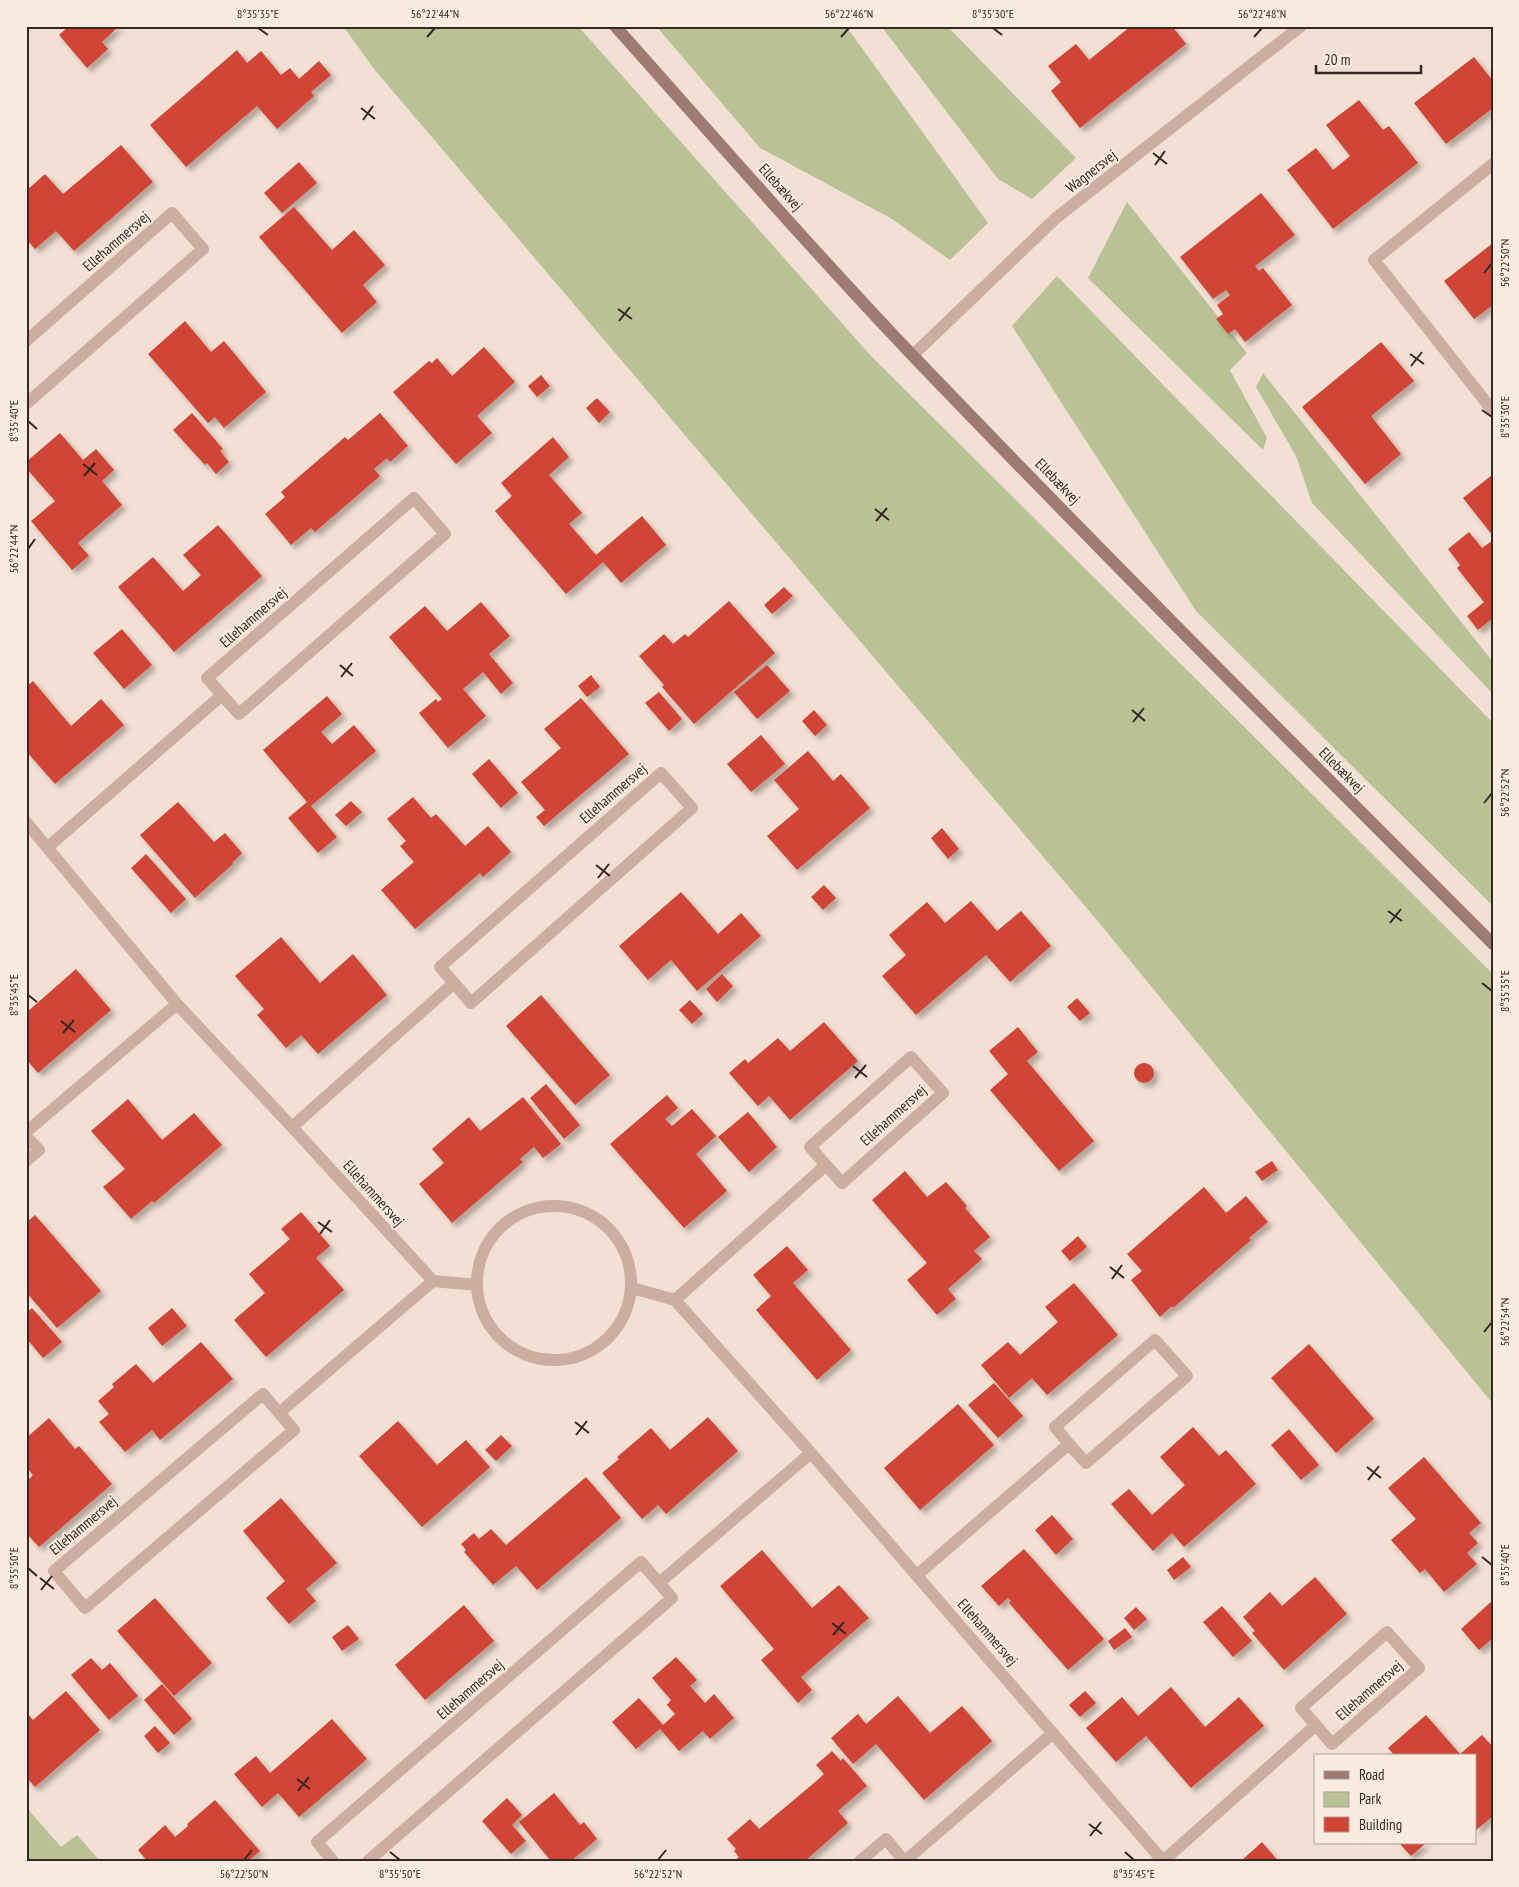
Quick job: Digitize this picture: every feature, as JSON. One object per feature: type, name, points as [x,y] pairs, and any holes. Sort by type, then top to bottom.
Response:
[{"type":"street","name":"Ellebækvej","points":[[615,26],[779,210],[913,355],[1156,605],[1493,944]]},
{"type":"street","name":"Wagnersvej","points":[[913,355],[1056,218],[1301,26]]},
{"type":"street","points":[[1493,164],[1374,260],[1493,411]]},
{"type":"street","name":"Ellehammersvej","points":[[26,341],[172,213],[203,249],[26,404]]},
{"type":"street","name":"Ellehammersvej","points":[[414,498],[445,534],[239,714],[222,695],[207,678],[414,498]]},
{"type":"street","points":[[48,847],[222,695]]},
{"type":"street","name":"Ellehammersvej","points":[[661,773],[692,808],[471,1003],[454,984],[440,967],[661,773]]},
{"type":"street","name":"Ellehammersvej","points":[[26,822],[176,1004],[292,1127],[433,1282]]},
{"type":"street","points":[[292,1127],[454,984]]},
{"type":"street","points":[[26,1161],[39,1150],[26,1134],[176,1004]]},
{"type":"street","name":"Ellehammersvej","points":[[911,1057],[943,1093],[842,1183],[826,1165],[810,1147],[911,1057]]},
{"type":"street","points":[[632,1288],[675,1300],[826,1165]]},
{"type":"street","points":[[556,1205],[586,1212],[612,1230],[628,1257],[632,1288],[624,1316],[607,1340],[582,1356],[553,1361],[523,1354],[499,1338],[482,1313],[476,1285],[482,1254],[499,1228],[526,1210],[556,1205]]},
{"type":"street","points":[[279,1413],[433,1282],[476,1285]]},
{"type":"street","name":"Ellehammersvej","points":[[675,1300],[812,1452],[1163,1861],[1316,1725]]},
{"type":"street","points":[[1156,1340],[1187,1376],[1086,1463],[1069,1444],[1055,1427],[1156,1340]]},
{"type":"street","name":"Ellehammersvej","points":[[263,1394],[279,1413],[294,1430],[85,1608],[54,1571],[263,1394]]},
{"type":"street","points":[[917,1575],[1069,1444]]},
{"type":"street","points":[[659,1583],[812,1452]]},
{"type":"street","name":"Ellehammersvej","points":[[333,1861],[316,1842],[641,1562],[672,1598],[368,1861]]},
{"type":"street","name":"Ellehammersvej","points":[[1388,1632],[1419,1668],[1332,1744],[1316,1725],[1301,1708],[1388,1632]]},
{"type":"street","points":[[860,1861],[886,1839],[905,1861],[1053,1733]]},
{"type":"green space","points":[[343,26],[578,26],[871,356],[1493,974],[1493,1404],[1096,919],[374,69]]},
{"type":"green space","points":[[656,26],[846,26],[988,223],[950,260],[892,219],[760,148]]},
{"type":"green space","points":[[881,26],[947,26],[1076,158],[1032,199],[998,179]]},
{"type":"green space","points":[[1127,202],[1247,353],[1230,370],[1267,438],[1263,450],[1088,278]]},
{"type":"green space","points":[[1057,276],[1493,723],[1493,906],[1196,611],[1012,326]]},
{"type":"green space","points":[[1263,373],[1493,662],[1493,694],[1312,503],[1296,456],[1256,387]]},
{"type":"green space","points":[[26,1807],[61,1847],[77,1835],[100,1861],[26,1861]]},
{"type":"building","points":[[69,26],[119,26],[102,42],[108,49],[87,68],[59,35]]},
{"type":"building","points":[[1131,26],[1172,26],[1186,44],[1080,128],[1051,91],[1061,82],[1048,66],[1076,44],[1089,60]]},
{"type":"building","points":[[237,50],[247,63],[261,51],[281,75],[290,68],[299,79],[319,61],[331,75],[311,92],[314,96],[277,129],[257,106],[186,167],[150,125]]},
{"type":"building","points":[[1474,57],[1493,81],[1493,108],[1446,144],[1414,103]]},
{"type":"building","points":[[1359,100],[1383,130],[1389,126],[1418,163],[1333,229],[1287,170],[1316,148],[1333,170],[1350,156],[1326,125]]},
{"type":"building","points":[[121,145],[153,182],[74,251],[56,231],[35,249],[26,239],[26,200],[29,198],[26,196],[26,191],[45,174],[63,194]]},
{"type":"building","points":[[299,162],[317,183],[282,213],[264,193]]},
{"type":"building","points":[[1261,193],[1295,235],[1255,266],[1259,271],[1263,268],[1292,305],[1245,342],[1235,329],[1228,334],[1216,319],[1223,314],[1217,305],[1230,295],[1226,290],[1213,299],[1180,257]]},
{"type":"building","points":[[294,207],[332,250],[354,230],[385,265],[363,285],[377,302],[342,333],[259,237]]},
{"type":"building","points":[[1493,243],[1493,305],[1474,319],[1444,281]]},
{"type":"building","points":[[185,321],[211,352],[224,341],[266,392],[224,428],[215,417],[208,423],[148,354]]},
{"type":"building","points":[[1381,342],[1414,381],[1371,416],[1401,454],[1365,484],[1302,407]]},
{"type":"building","points":[[484,347],[515,382],[477,416],[492,433],[456,464],[393,392],[429,361],[432,363],[437,358],[452,376]]},
{"type":"building","points":[[541,375],[550,386],[537,397],[528,386]]},
{"type":"building","points":[[597,398],[610,412],[599,423],[586,408]]},
{"type":"building","points":[[192,413],[223,449],[220,451],[229,462],[216,474],[207,463],[205,465],[173,430]]},
{"type":"building","points":[[380,413],[408,446],[390,462],[387,458],[374,469],[380,476],[315,532],[311,528],[291,545],[265,514],[285,497],[281,492],[345,437],[348,440]]},
{"type":"building","points":[[60,433],[83,460],[96,449],[114,470],[102,481],[122,505],[78,543],[89,556],[72,570],[31,521],[55,501],[26,468],[26,462]]},
{"type":"building","points":[[553,437],[569,457],[549,475],[582,513],[569,524],[596,555],[642,516],[666,545],[621,583],[603,562],[566,594],[495,511],[512,496],[501,483]]},
{"type":"building","points":[[1492,475],[1493,477],[1493,536],[1463,498]]},
{"type":"building","points":[[218,525],[262,576],[174,652],[118,587],[153,557],[183,591],[201,575],[183,555]]},
{"type":"building","points":[[1469,532],[1482,548],[1493,540],[1493,618],[1478,630],[1467,616],[1484,602],[1457,568],[1460,565],[1448,549]]},
{"type":"building","points":[[784,587],[793,596],[772,614],[764,605]]},
{"type":"building","points":[[729,601],[775,653],[694,724],[662,687],[664,685],[639,656],[664,634],[673,644],[685,634],[688,637]]},
{"type":"building","points":[[481,602],[510,636],[489,654],[513,683],[501,694],[483,672],[463,689],[486,716],[448,748],[419,713],[436,699],[438,702],[442,699],[389,637],[425,606],[447,631]]},
{"type":"building","points":[[122,629],[152,665],[124,689],[93,653]]},
{"type":"building","points":[[767,665],[790,691],[757,719],[734,692]]},
{"type":"building","points":[[591,675],[600,687],[587,697],[578,686]]},
{"type":"building","points":[[33,681],[71,726],[101,699],[124,725],[55,784],[26,751],[26,687]]},
{"type":"building","points":[[659,692],[682,719],[669,731],[645,703]]},
{"type":"building","points":[[327,696],[342,714],[321,732],[332,744],[354,725],[376,751],[311,806],[337,837],[318,853],[288,818],[307,802],[263,750]]},
{"type":"building","points":[[581,698],[629,754],[544,826],[536,817],[545,810],[521,782],[561,748],[544,729]]},
{"type":"building","points":[[814,710],[827,725],[815,736],[802,721]]},
{"type":"building","points":[[761,735],[785,764],[751,792],[727,764]]},
{"type":"building","points":[[808,751],[833,781],[841,774],[870,808],[797,870],[767,836],[799,809],[774,780]]},
{"type":"building","points":[[489,759],[518,793],[501,808],[472,774]]},
{"type":"building","points":[[413,797],[431,818],[436,814],[465,846],[488,826],[511,852],[483,877],[480,873],[415,929],[381,890],[414,862],[400,846],[406,841],[387,819]]},
{"type":"building","points":[[351,801],[362,812],[346,826],[335,815]]},
{"type":"building","points":[[178,802],[214,842],[225,833],[242,853],[233,864],[195,898],[140,835]]},
{"type":"building","points":[[942,828],[959,849],[948,859],[931,838]]},
{"type":"building","points":[[146,854],[186,899],[171,913],[131,868]]},
{"type":"building","points":[[824,885],[836,898],[823,910],[811,897]]},
{"type":"building","points":[[681,892],[718,934],[741,913],[761,936],[697,991],[671,960],[648,980],[619,946]]},
{"type":"building","points":[[971,901],[997,931],[1021,911],[1051,946],[1010,982],[986,955],[916,1015],[882,976],[906,955],[889,935],[927,902],[945,923]]},
{"type":"building","points":[[281,937],[320,983],[353,954],[387,995],[318,1054],[301,1035],[286,1048],[257,1015],[264,1009],[235,976]]},
{"type":"building","points":[[76,969],[111,1010],[38,1073],[26,1059],[26,1013]]},
{"type":"building","points":[[722,974],[733,986],[717,1002],[706,989]]},
{"type":"building","points":[[541,995],[610,1075],[575,1105],[506,1026]]},
{"type":"building","points":[[1077,998],[1090,1013],[1080,1021],[1067,1007]]},
{"type":"building","points":[[690,1000],[703,1014],[692,1024],[679,1010]]},
{"type":"building","points":[[824,1022],[858,1061],[790,1120],[769,1096],[758,1106],[729,1073],[745,1059],[748,1063],[778,1038],[790,1051]]},
{"type":"building","points":[[1018,1027],[1038,1052],[1027,1061],[1094,1141],[1059,1171],[990,1090],[1008,1074],[989,1051]]},
{"type":"building","points":[[1144,1063],[1151,1066],[1154,1073],[1151,1080],[1144,1083],[1137,1080],[1134,1073],[1137,1066]]},
{"type":"building","points":[[546,1084],[580,1125],[564,1139],[530,1098]]},
{"type":"building","points":[[667,1095],[678,1108],[665,1119],[672,1126],[692,1109],[716,1136],[696,1154],[727,1191],[684,1228],[610,1144]]},
{"type":"building","points":[[523,1097],[561,1144],[543,1158],[534,1147],[520,1159],[523,1162],[452,1223],[419,1184],[444,1163],[432,1149],[469,1117],[480,1131]]},
{"type":"building","points":[[128,1099],[162,1140],[194,1113],[222,1145],[154,1203],[152,1201],[131,1219],[103,1187],[125,1169],[91,1131]]},
{"type":"building","points":[[748,1112],[777,1147],[749,1172],[718,1137]]},
{"type":"building","points":[[1272,1161],[1278,1170],[1262,1181],[1255,1172]]},
{"type":"building","points":[[905,1171],[927,1197],[946,1182],[990,1237],[974,1251],[982,1259],[948,1289],[956,1299],[937,1315],[907,1280],[927,1263],[872,1200]]},
{"type":"building","points":[[1204,1187],[1226,1213],[1246,1196],[1268,1222],[1249,1238],[1251,1240],[1173,1308],[1172,1306],[1160,1317],[1131,1280],[1142,1271],[1127,1254]]},
{"type":"building","points":[[301,1212],[330,1246],[316,1258],[344,1290],[266,1357],[234,1320],[265,1293],[249,1274],[290,1239],[281,1229]]},
{"type":"building","points":[[35,1215],[101,1291],[57,1328],[26,1292],[26,1223]]},
{"type":"building","points":[[1078,1236],[1087,1247],[1070,1261],[1061,1251]]},
{"type":"building","points":[[787,1246],[808,1270],[793,1283],[851,1350],[817,1380],[756,1310],[771,1296],[753,1275]]},
{"type":"building","points":[[1074,1283],[1118,1335],[1047,1395],[1032,1378],[1009,1398],[981,1365],[1008,1342],[1020,1355],[1058,1322],[1045,1307]]},
{"type":"building","points":[[32,1308],[62,1342],[43,1358],[26,1338],[26,1313]]},
{"type":"building","points":[[172,1308],[187,1326],[162,1346],[148,1328]]},
{"type":"building","points":[[201,1342],[233,1379],[160,1440],[152,1430],[125,1452],[99,1422],[109,1414],[98,1401],[114,1387],[112,1384],[136,1364],[153,1383]]},
{"type":"building","points":[[1309,1344],[1374,1419],[1336,1453],[1271,1378]]},
{"type":"building","points":[[994,1383],[1023,1416],[998,1438],[968,1405]]},
{"type":"building","points":[[958,1404],[994,1445],[920,1510],[884,1468]]},
{"type":"building","points":[[708,1417],[738,1451],[666,1514],[658,1505],[642,1519],[602,1473],[619,1459],[617,1457],[651,1428],[670,1450]]},
{"type":"building","points":[[49,1418],[75,1449],[79,1446],[112,1484],[39,1547],[26,1533],[26,1482],[33,1475],[26,1467],[26,1438]]},
{"type":"building","points":[[398,1421],[437,1465],[466,1440],[490,1467],[422,1527],[359,1456]]},
{"type":"building","points":[[1193,1427],[1219,1456],[1226,1450],[1256,1484],[1184,1547],[1172,1533],[1153,1551],[1111,1504],[1129,1489],[1152,1515],[1185,1485],[1160,1457]]},
{"type":"building","points":[[1289,1429],[1319,1465],[1301,1480],[1271,1445]]},
{"type":"building","points":[[501,1435],[512,1446],[496,1461],[485,1450]]},
{"type":"building","points":[[1424,1457],[1481,1523],[1469,1533],[1478,1543],[1467,1553],[1477,1564],[1444,1592],[1425,1569],[1420,1573],[1391,1540],[1416,1519],[1388,1488]]},
{"type":"building","points":[[586,1477],[621,1518],[537,1590],[516,1566],[493,1585],[464,1552],[466,1550],[461,1544],[474,1533],[479,1539],[491,1529],[506,1545]]},
{"type":"building","points":[[281,1498],[337,1563],[306,1589],[316,1601],[289,1624],[266,1598],[285,1581],[243,1531]]},
{"type":"building","points":[[1052,1515],[1073,1539],[1056,1555],[1035,1530]]},
{"type":"building","points":[[1024,1549],[1104,1639],[1068,1670],[1009,1603],[1011,1601],[1008,1598],[999,1606],[981,1586]]},
{"type":"building","points":[[762,1550],[812,1608],[839,1585],[869,1618],[801,1677],[812,1690],[798,1703],[761,1660],[774,1649],[720,1586]]},
{"type":"building","points":[[1183,1557],[1191,1567],[1174,1580],[1167,1570]]},
{"type":"building","points":[[1315,1577],[1347,1614],[1284,1670],[1252,1633],[1255,1631],[1243,1617],[1270,1592],[1282,1606]]},
{"type":"building","points":[[155,1598],[212,1663],[174,1696],[117,1631]]},
{"type":"building","points":[[1493,1600],[1493,1638],[1479,1650],[1461,1629]]},
{"type":"building","points":[[464,1605],[494,1641],[425,1700],[395,1665]]},
{"type":"building","points":[[1222,1606],[1252,1641],[1233,1657],[1203,1622]]},
{"type":"building","points":[[1136,1607],[1147,1619],[1134,1630],[1124,1618]]},
{"type":"building","points":[[348,1625],[359,1639],[342,1651],[332,1637]]},
{"type":"building","points":[[1125,1628],[1132,1637],[1114,1650],[1108,1641]]},
{"type":"building","points":[[676,1657],[697,1680],[690,1686],[705,1703],[714,1694],[734,1718],[710,1739],[703,1731],[679,1751],[660,1729],[636,1749],[612,1722],[639,1698],[663,1725],[675,1714],[667,1705],[671,1700],[652,1678]]},
{"type":"building","points":[[91,1658],[102,1670],[110,1663],[138,1696],[109,1720],[71,1675]]},
{"type":"building","points":[[162,1684],[192,1719],[174,1735],[144,1700]]},
{"type":"building","points":[[1171,1687],[1205,1727],[1239,1697],[1264,1726],[1191,1788],[1146,1736],[1116,1762],[1086,1728],[1122,1697],[1138,1716]]},
{"type":"building","points":[[66,1691],[100,1730],[35,1787],[26,1777],[26,1712],[33,1720]]},
{"type":"building","points":[[1085,1691],[1096,1703],[1080,1717],[1069,1705]]},
{"type":"building","points":[[898,1696],[930,1733],[962,1706],[992,1741],[924,1800],[876,1744],[853,1764],[831,1738],[858,1714],[866,1724]]},
{"type":"building","points":[[1426,1715],[1460,1754],[1393,1754],[1388,1748]]},
{"type":"building","points":[[332,1719],[367,1759],[299,1817],[278,1793],[262,1807],[234,1774],[256,1756],[270,1773]]},
{"type":"building","points":[[155,1726],[170,1743],[158,1753],[144,1736]]},
{"type":"building","points":[[1482,1735],[1493,1747],[1493,1816],[1476,1830],[1476,1754],[1460,1754]]},
{"type":"building","points":[[832,1751],[841,1761],[843,1758],[867,1786],[838,1811],[848,1823],[805,1861],[734,1861],[739,1857],[734,1851],[736,1849],[727,1839],[750,1819],[759,1829],[814,1783],[824,1774],[816,1765]]},
{"type":"building","points":[[554,1793],[580,1825],[584,1822],[597,1839],[571,1861],[551,1861],[519,1822]]},
{"type":"building","points":[[507,1798],[522,1815],[512,1825],[526,1841],[511,1854],[482,1821]]},
{"type":"building","points":[[215,1800],[260,1851],[248,1861],[147,1861],[138,1850],[165,1825],[175,1837]]},
{"type":"building","points":[[1262,1842],[1278,1861],[1241,1861]]},
{"type":"building","points":[[1400,1844],[1425,1844],[1411,1856]]}]
